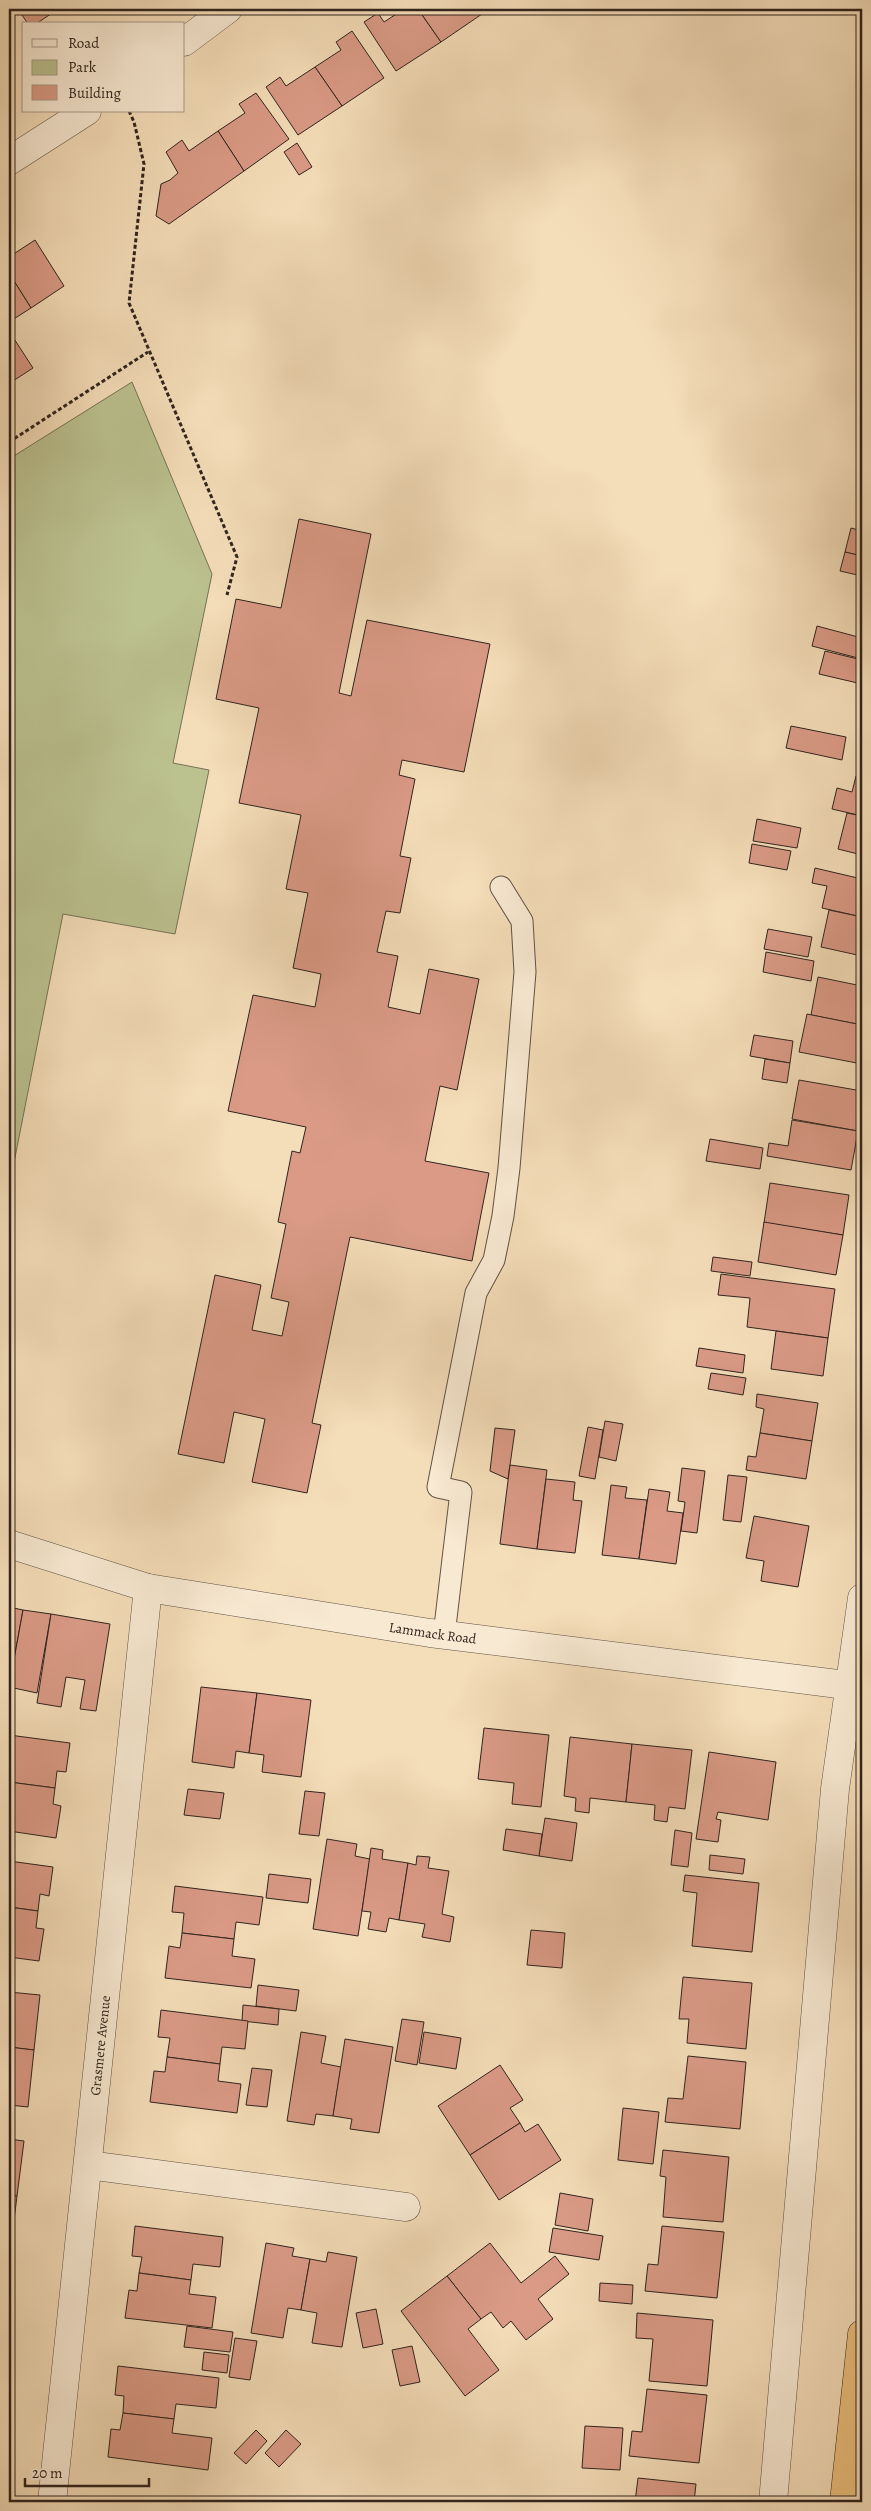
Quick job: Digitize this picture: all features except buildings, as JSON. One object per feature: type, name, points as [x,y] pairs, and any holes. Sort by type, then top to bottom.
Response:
[{"type":"highway","points":[[844,2502],[862,2334]]},
{"type":"street","points":[[185,41],[228,9]]},
{"type":"street","points":[[9,161],[85,112]]},
{"type":"street","name":"Lammack Road","points":[[9,1544],[148,1588],[444,1634],[856,1686]]},
{"type":"street","name":"Grasmere Avenue","points":[[52,2502],[148,1588]]},
{"type":"street","points":[[774,2502],[835,1789],[856,1686],[862,1598]]},
{"type":"street","points":[[88,2165],[406,2207]]},
{"type":"lane","points":[[444,1634],[461,1492],[438,1487],[476,1293],[494,1260],[503,1216],[525,972],[522,921],[501,888]]},
{"type":"path","points":[[129,112],[134,122],[144,164],[129,303],[148,352],[237,556],[227,595]]},
{"type":"path","points":[[9,442],[148,352]]},
{"type":"green space","points":[[132,382],[212,574],[173,763],[209,770],[175,934],[63,914],[9,1188],[9,459]]}]
